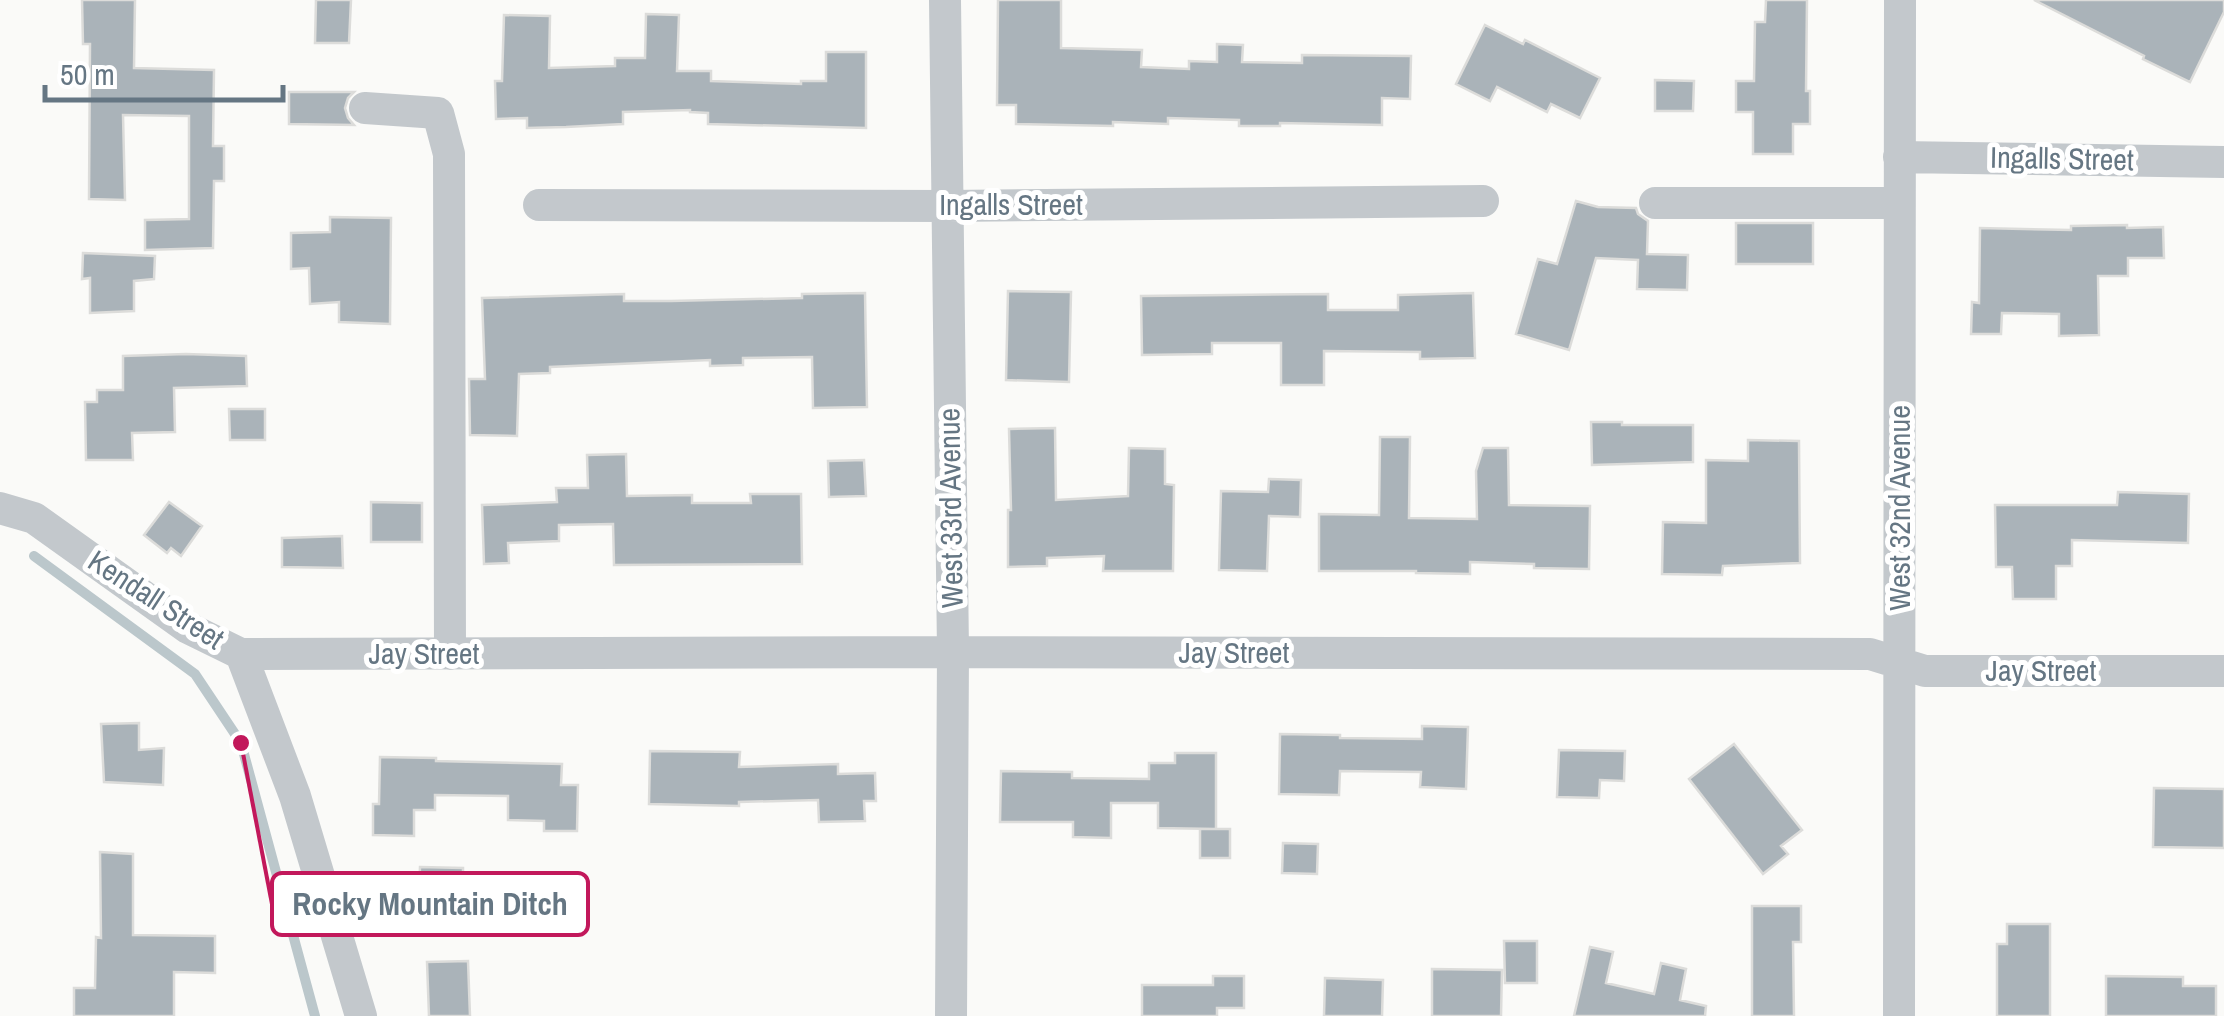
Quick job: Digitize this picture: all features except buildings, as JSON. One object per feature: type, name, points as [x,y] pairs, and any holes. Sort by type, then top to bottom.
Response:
[{"type":"street","name":"West 33rd Avenue","points":[[946,0],[953,652],[951,1016]]},
{"type":"street","name":"West 32nd Avenue","points":[[1898,1016],[1900,0]]},
{"type":"street","points":[[364,108],[438,114],[449,154],[450,654]]},
{"type":"street","name":"Ingalls Street","points":[[1899,157],[2224,162]]},
{"type":"street","name":"Ingalls Street","points":[[539,205],[948,206],[1483,200]]},
{"type":"street","points":[[1655,203],[1899,202]]},
{"type":"street","name":"Kendall Street","points":[[0,508],[34,518],[188,628],[241,654],[295,796],[360,1016]]},
{"type":"street","name":"Jay Street","points":[[241,654],[1870,654],[1925,670],[2224,671]]},
{"type":"waterway","points":[[34,556],[195,674],[241,743],[315,1016]]},
{"type":"place","name":"Rocky Mountain Ditch","points":[[241,743]]}]
